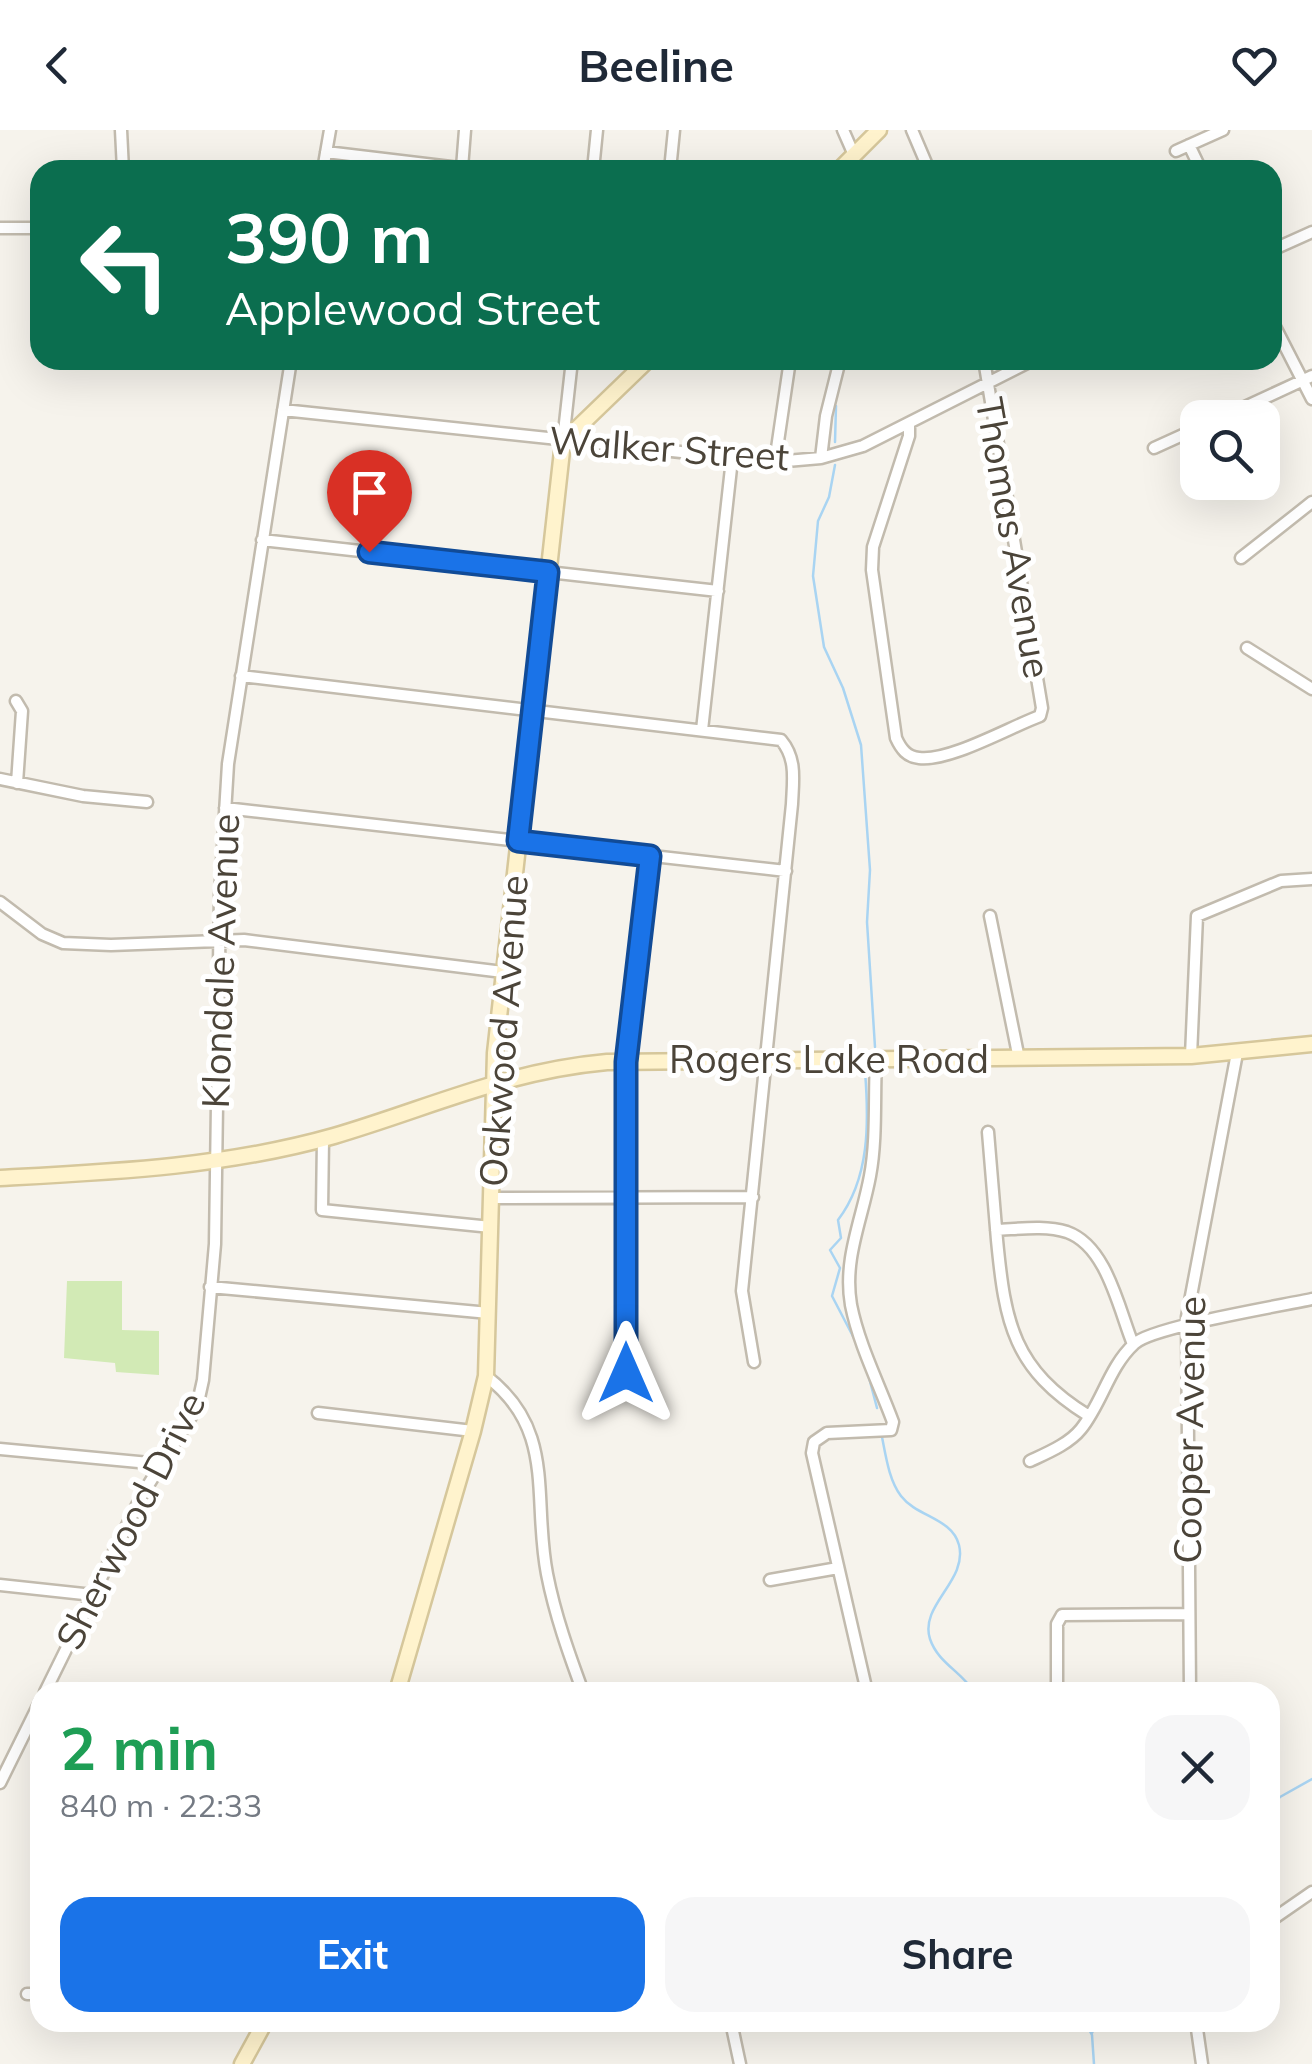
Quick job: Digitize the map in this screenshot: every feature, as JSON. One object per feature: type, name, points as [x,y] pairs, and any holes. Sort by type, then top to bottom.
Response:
[{"type":"street","points":[[121,130],[122,160]]},
{"type":"street","points":[[325,160],[330,130]]},
{"type":"street","points":[[463,160],[465,130]]},
{"type":"street","points":[[594,160],[597,130]]},
{"type":"street","points":[[671,160],[674,130]]},
{"type":"street","points":[[843,130],[854,155]]},
{"type":"street","points":[[849,160],[879,130]]},
{"type":"street","points":[[912,130],[925,160]]},
{"type":"street","points":[[1176,152],[1223,130]]},
{"type":"street","points":[[1189,145],[1196,160]]},
{"type":"street","points":[[326,152],[394,160]]},
{"type":"street","points":[[0,228],[30,228]]},
{"type":"street","points":[[1282,246],[1312,232]]},
{"type":"street","points":[[1282,339],[1306,379],[1312,400]]},
{"type":"street","name":"Klondale Avenue","points":[[210,1287],[215,1244],[225,808],[241,676],[290,370]]},
{"type":"street","name":"Oakwood Avenue","points":[[401,1682],[486,1376],[494,1082],[503,972],[571,370]]},
{"type":"street","points":[[563,442],[638,370]]},
{"type":"street","points":[[775,462],[789,370]]},
{"type":"street","points":[[821,458],[838,370]]},
{"type":"street","name":"Thomas Avenue","points":[[909,425],[909,436],[873,547],[872,570],[896,738],[906,754],[918,758],[934,757],[1040,716],[1042,708],[985,370]]},
{"type":"street","name":"Walker Street","points":[[284,410],[775,462],[850,451],[1014,370]]},
{"type":"street","points":[[1260,400],[1306,379]]},
{"type":"street","points":[[1154,448],[1180,436]]},
{"type":"street","points":[[702,730],[732,459]]},
{"type":"street","points":[[1241,558],[1312,502]]},
{"type":"street","points":[[262,540],[718,591]]},
{"type":"street","points":[[1247,648],[1312,689]]},
{"type":"street","points":[[241,676],[781,740],[791,756],[786,871],[742,1291],[754,1362]]},
{"type":"street","points":[[16,702],[22,711],[17,783]]},
{"type":"street","points":[[0,779],[83,796],[147,802]]},
{"type":"street","points":[[225,808],[786,871]]},
{"type":"street","points":[[626,1373],[626,1062],[650,856]]},
{"type":"street","points":[[1191,1056],[1197,916],[1281,880],[1312,879]]},
{"type":"street","points":[[0,902],[42,934],[63,943],[111,945],[220,939],[503,972]]},
{"type":"street","points":[[990,916],[1020,1059]]},
{"type":"street","name":"Rogers Lake Road","points":[[0,1178],[157,1169],[215,1161],[323,1139],[494,1082],[561,1066],[1191,1056],[1312,1044]]},
{"type":"street","name":"Cooper Avenue","points":[[1190,1682],[1186,1325],[1237,1053]]},
{"type":"street","points":[[865,1682],[814,1467],[814,1442],[827,1433],[890,1430],[893,1422],[862,1340],[849,1281],[851,1246],[870,1174],[876,1060]]},
{"type":"street","points":[[988,1132],[1003,1302],[1012,1333],[1036,1374],[1067,1403],[1089,1416]]},
{"type":"street","points":[[323,1139],[322,1210],[491,1228]]},
{"type":"street","points":[[492,1198],[753,1197]]},
{"type":"street","points":[[996,1230],[1048,1228],[1070,1233],[1088,1245],[1100,1262],[1133,1344]]},
{"type":"street","points":[[210,1287],[489,1313]]},
{"type":"street","name":"Sherwood Drive","points":[[50,1682],[160,1464],[196,1407],[204,1380],[210,1287]]},
{"type":"street","points":[[1030,1462],[1080,1430],[1133,1344],[1186,1325],[1312,1300]]},
{"type":"street","points":[[486,1376],[512,1399],[531,1430],[547,1574],[580,1682]]},
{"type":"street","points":[[318,1413],[473,1431]]},
{"type":"street","points":[[0,1449],[160,1464]]},
{"type":"street","points":[[770,1580],[838,1568]]},
{"type":"street","points":[[0,1585],[93,1595]]},
{"type":"street","points":[[1058,1682],[1057,1624],[1062,1615],[1188,1614]]},
{"type":"street","points":[[0,1783],[30,1722]]},
{"type":"street","points":[[1280,1914],[1312,1892]]},
{"type":"street","points":[[242,2064],[256,2032]]},
{"type":"street","points":[[734,2032],[740,2064]]},
{"type":"street","points":[[1197,2032],[1202,2064]]},
{"type":"green space","points":[[67,1281],[122,1281],[122,1330],[159,1331],[159,1375],[116,1372],[115,1363],[64,1358]]},
{"type":"waterway","points":[[835,442],[836,406]]},
{"type":"waterway","points":[[835,465],[829,497],[818,521],[813,576],[824,647],[843,688],[861,745],[870,870],[867,922],[875,1047]]},
{"type":"waterway","points":[[857,1344],[832,1296],[840,1268],[830,1250],[841,1238],[838,1220],[849,1204],[862,1168],[867,1129],[865,1071]]},
{"type":"waterway","points":[[867,1370],[877,1408]]},
{"type":"waterway","points":[[882,1437],[891,1476],[901,1496],[942,1523],[959,1545],[957,1570],[928,1627],[939,1655],[966,1682]]},
{"type":"waterway","points":[[1280,1797],[1312,1779]]},
{"type":"waterway","points":[[1090,2032],[1094,2064]]},
{"type":"route","points":[[369,552],[548,572],[518,841],[650,856],[626,1062],[626,1373]]}]
